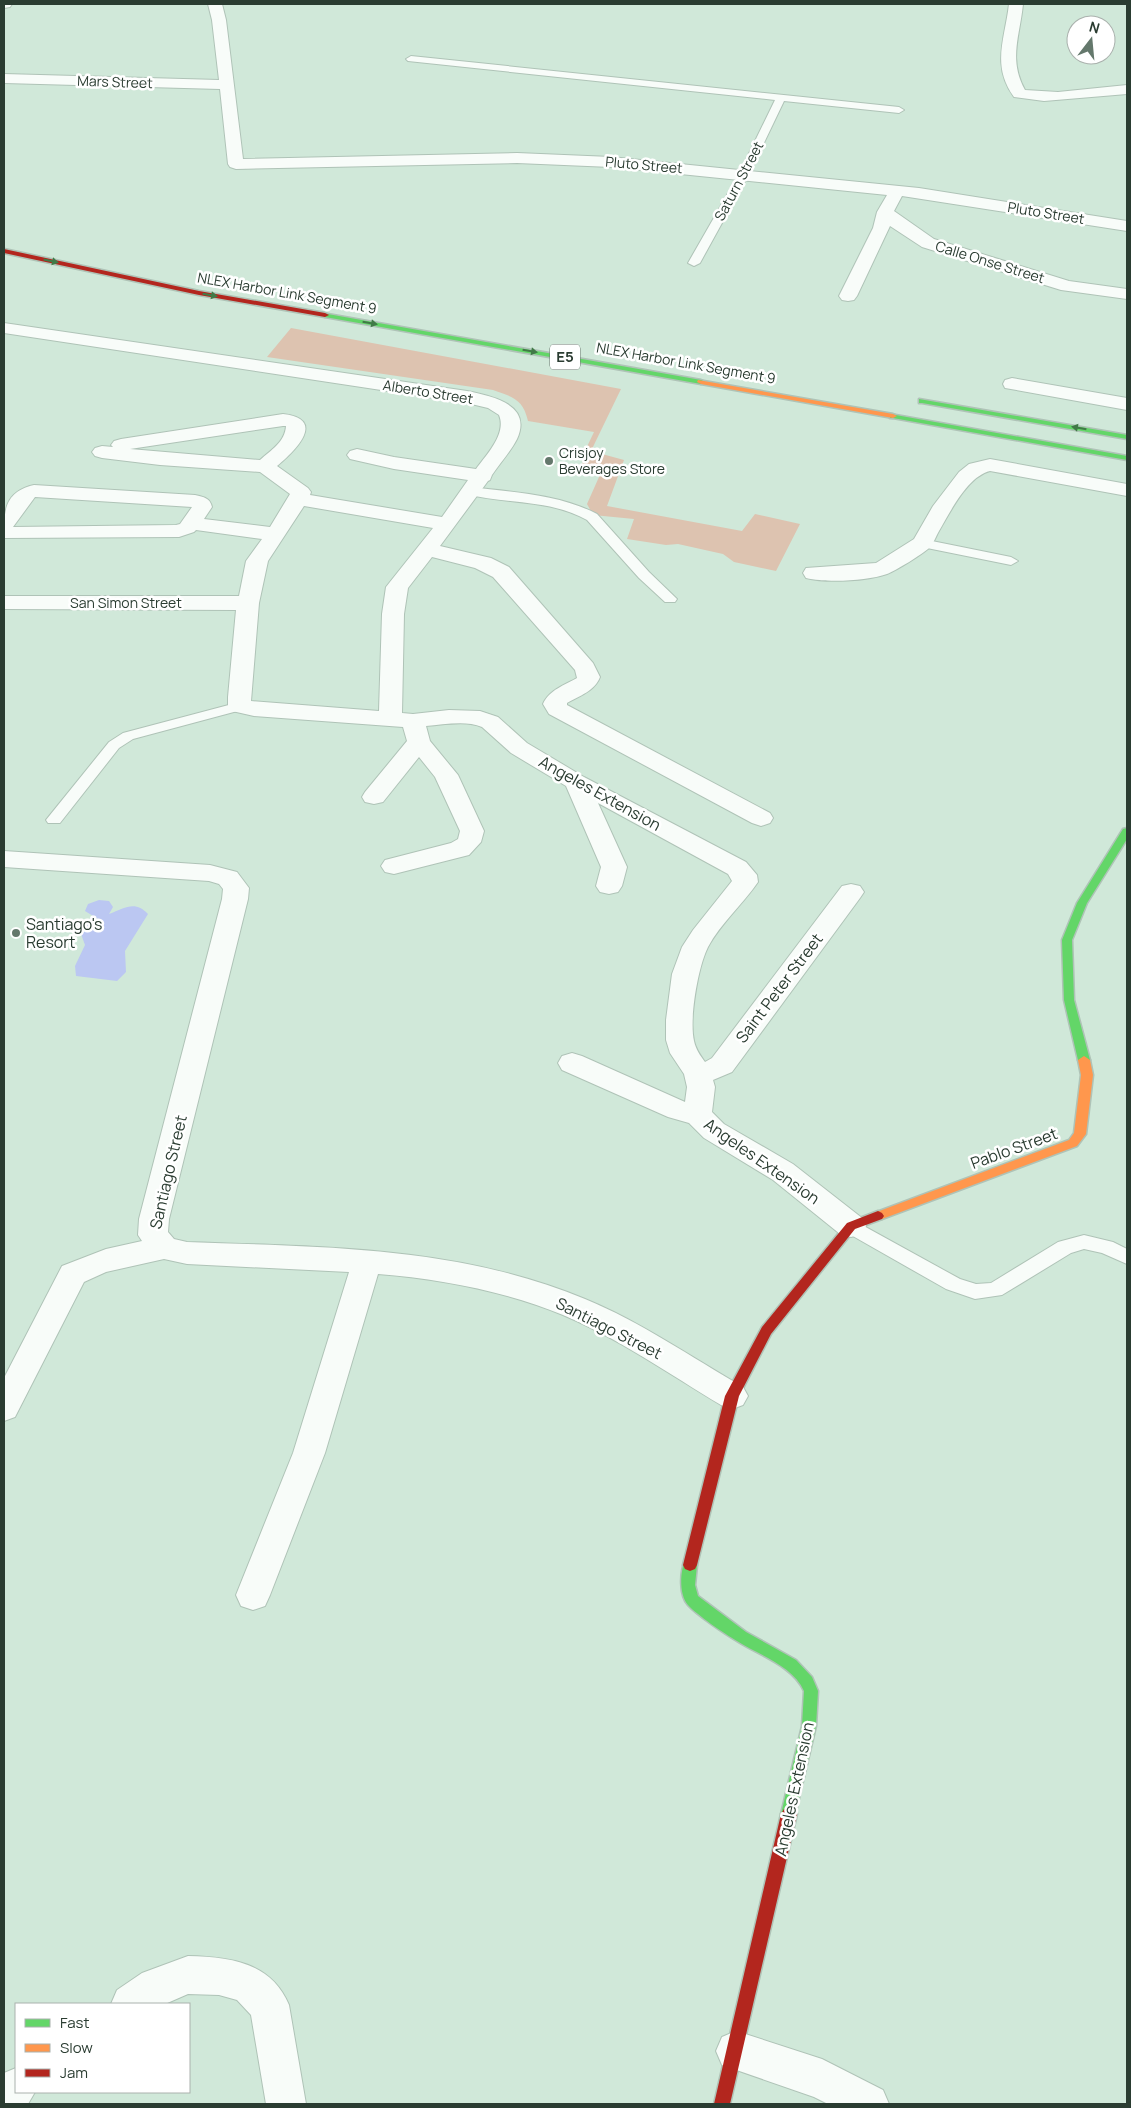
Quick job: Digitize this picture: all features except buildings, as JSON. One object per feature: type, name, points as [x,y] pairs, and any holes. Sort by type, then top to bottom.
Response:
[{"type":"main road","name":"NLEX Harbor Link Segment 9","points":[[4,251],[199,293],[1127,458]]},
{"type":"main road","points":[[914,400],[1127,437]]},
{"type":"main road","name":"Pablo Street","points":[[851,1226],[1073,1143],[1080,1134],[1087,1075],[1069,1000],[1067,940],[1082,903],[1127,831]]},
{"type":"main road","name":"Angeles Extension","points":[[722,2104],[736,2051],[809,1726],[811,1691],[807,1682],[791,1665],[741,1636],[692,1600],[688,1585],[688,1574],[732,1396],[766,1331],[851,1226]]},
{"type":"street","points":[[215,4],[219,20],[226,85]]},
{"type":"street","points":[[1016,4],[1007,48],[1007,64],[1010,80],[1018,94],[1049,96],[1127,90]]},
{"type":"street","name":"Mars Street","points":[[4,79],[226,85]]},
{"type":"street","name":"Pluto Street","points":[[226,85],[236,164],[526,158],[611,162],[897,191],[1127,226]]},
{"type":"street","points":[[848,296],[881,228],[885,212],[897,191]]},
{"type":"street","name":"Calle Onse Street","points":[[885,212],[896,222],[928,243],[1067,286],[1127,294]]},
{"type":"street","name":"Alberto Street","points":[[4,328],[467,397],[490,402],[506,412],[512,419],[507,439],[477,484],[428,550],[397,587],[393,614],[408,727]]},
{"type":"street","points":[[1012,384],[1127,404]]},
{"type":"street","points":[[240,706],[239,696],[248,603],[257,561],[299,499],[301,492],[265,466],[160,459],[106,454],[102,452],[108,447],[283,420],[292,421],[296,424],[297,430],[292,442],[265,466]]},
{"type":"street","points":[[357,455],[477,484]]},
{"type":"street","points":[[814,573],[846,574],[880,569],[922,543],[944,506],[966,476],[976,468],[990,465],[1127,490]]},
{"type":"street","points":[[4,524],[27,493],[34,491],[195,501],[201,503],[202,507],[187,528],[179,531],[9,533],[4,531]]},
{"type":"street","points":[[299,499],[447,524]]},
{"type":"street","points":[[190,524],[275,534]]},
{"type":"street","points":[[428,550],[483,564],[501,572],[585,668],[589,677],[587,682],[557,699],[555,704],[557,709],[761,818]]},
{"type":"street","name":"San Simon Street","points":[[4,603],[248,603]]},
{"type":"street","name":"Angeles Extension","points":[[240,706],[408,727],[449,717],[480,718],[490,722],[519,748],[576,782],[737,868],[744,875],[746,882],[702,936],[695,947],[685,974],[680,1020],[680,1040],[684,1053],[698,1073],[701,1087],[698,1115],[714,1131],[783,1172],[851,1226]]},
{"type":"street","points":[[374,797],[408,727],[446,775],[472,831],[469,842],[460,849],[394,866]]},
{"type":"street","points":[[576,782],[614,867],[609,886]]},
{"type":"street","name":"Santiago Street","points":[[4,859],[210,873],[228,878],[236,888],[235,899],[154,1219],[153,1235],[164,1248],[188,1253],[367,1262],[440,1270],[511,1285],[574,1307],[613,1327],[732,1396]]},
{"type":"street","name":"Saint Peter Street","points":[[698,1073],[710,1071],[722,1065],[851,892]]},
{"type":"street","points":[[572,1063],[678,1110],[698,1115]]},
{"type":"street","points":[[4,1408],[73,1274],[85,1267],[104,1261],[164,1248]]},
{"type":"street","points":[[253,1595],[309,1453],[367,1262]]},
{"type":"street","points":[[132,2003],[156,1986],[188,1975],[219,1976],[248,1984],[269,2005],[286,2104]]},
{"type":"street","points":[[736,2051],[822,2079],[869,2104]]},
{"type":"street","points":[[4,2097],[15,2089]]},
{"type":"lane","points":[[411,59],[899,110]]},
{"type":"lane","name":"Saturn Street","points":[[694,263],[744,174],[781,98]]},
{"type":"lane","points":[[477,484],[584,510],[644,575],[670,599]]},
{"type":"lane","points":[[922,543],[1011,561]]},
{"type":"lane","points":[[54,820],[114,745],[128,736],[240,706]]},
{"type":"lane","points":[[851,1226],[953,1284],[975,1292],[995,1290],[1065,1247],[1084,1242],[1106,1247],[1127,1257]]},
{"type":"shaded area","points":[[291,328],[621,389],[591,451],[624,460],[607,506],[742,531],[755,514],[800,524],[776,571],[734,562],[723,554],[678,544],[666,545],[627,539],[634,519],[593,515],[587,504],[603,468],[582,464],[586,454],[584,453],[594,432],[528,421],[520,403],[493,390],[267,357]]},
{"type":"water","points":[[99,900],[109,901],[113,907],[109,914],[134,906],[139,907],[148,914],[125,951],[126,972],[117,981],[76,976],[75,966],[85,945],[81,934],[88,923],[98,919],[85,911],[88,904]]},
{"type":"traffic: fast","points":[[325,315],[701,382]]},
{"type":"traffic: fast","points":[[922,401],[1127,437]]},
{"type":"traffic: fast","points":[[893,416],[1127,458]]},
{"type":"traffic: fast","points":[[1084,1060],[1069,1000],[1067,940],[1082,903],[1127,831]]},
{"type":"traffic: fast","points":[[690,1565],[688,1585],[692,1600],[741,1636],[791,1665],[807,1682],[811,1691],[809,1726],[789,1814]]},
{"type":"traffic: slow","points":[[701,382],[893,416]]},
{"type":"traffic: slow","points":[[878,1216],[1073,1143],[1080,1134],[1087,1075],[1084,1060]]},
{"type":"traffic: jam","points":[[4,251],[199,293],[325,315]]},
{"type":"traffic: jam","points":[[690,1565],[732,1396],[766,1331],[851,1226],[878,1216]]},
{"type":"traffic: jam","points":[[722,2104],[789,1814]]},
{"type":"place","name":"Crisjoy Beverages Store","points":[[549,461]]},
{"type":"place","name":"Santiago's Resort","points":[[16,933]]}]
